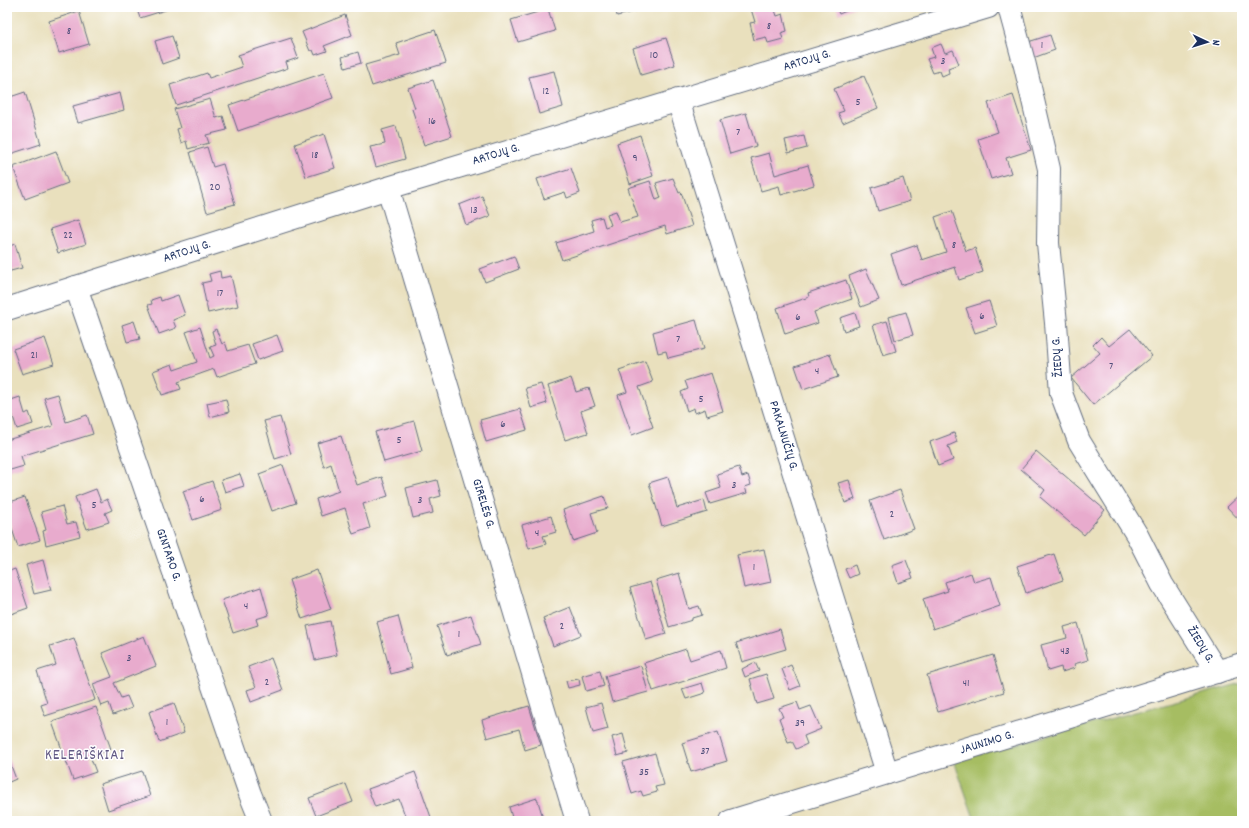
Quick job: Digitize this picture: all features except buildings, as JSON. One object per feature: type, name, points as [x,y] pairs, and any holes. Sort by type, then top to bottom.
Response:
[{"type":"street","name":"ARTOJŲ G.","points":[[7,309],[388,188],[988,7]]},
{"type":"street","name":"ŽIEDŲ G.","points":[[1009,7],[1025,66],[1049,169],[1048,243],[1061,393],[1079,441],[1136,535],[1162,584],[1217,672]]},
{"type":"street","name":"PAKALNUČIŲ G.","points":[[678,100],[887,773]]},
{"type":"street","name":"GIRELĖS G.","points":[[388,188],[577,821]]},
{"type":"street","name":"GINTARO G.","points":[[76,287],[250,794],[261,821]]},
{"type":"street","name":"JAUNIMO G.","points":[[732,821],[1242,664]]},
{"type":"green space","points":[[1242,683],[1242,821],[975,821],[954,761]]},
{"type":"district","name":"KELERIŠKIAI","points":[[85,756]]}]
